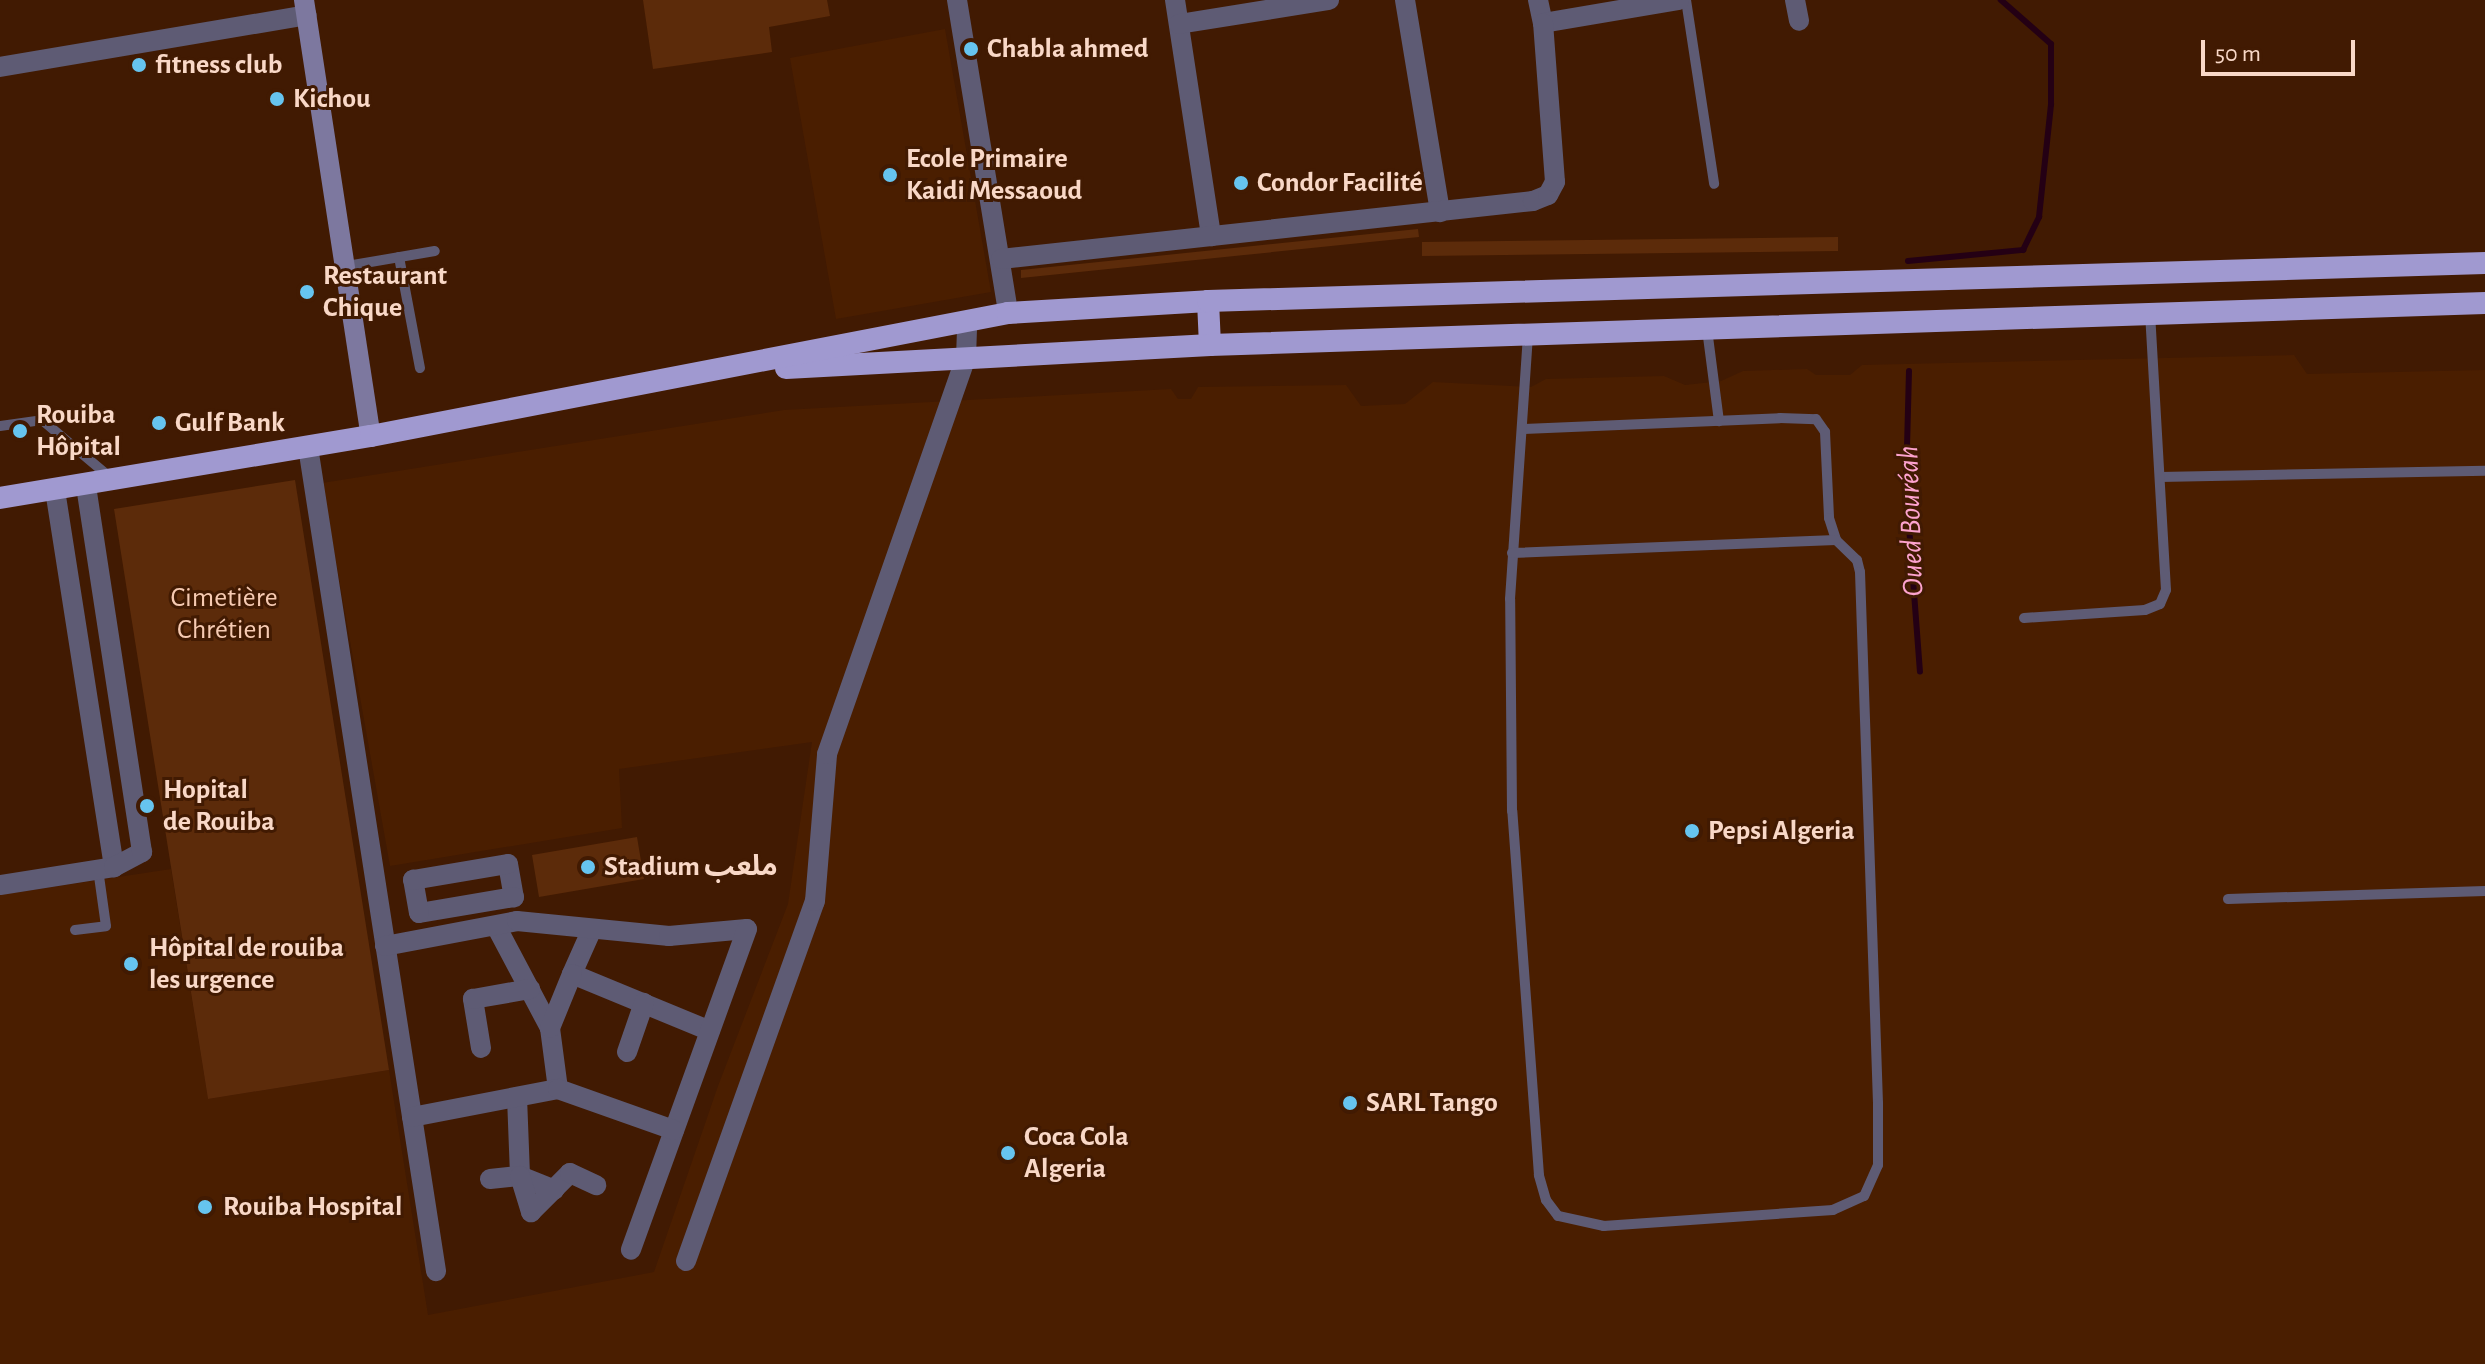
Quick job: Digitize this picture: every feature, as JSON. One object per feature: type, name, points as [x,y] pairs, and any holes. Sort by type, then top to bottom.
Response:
[{"type":"highway","points":[[0,498],[371,436],[1008,313],[1208,301],[2485,263]]},
{"type":"highway","points":[[1208,301],[1210,345]]},
{"type":"highway","points":[[697,374],[1210,345],[2485,303]]},
{"type":"main road","points":[[306,8],[371,436]]},
{"type":"street","points":[[957,0],[1008,313]]},
{"type":"street","points":[[1175,0],[1211,236]]},
{"type":"street","points":[[1179,24],[1329,0]]},
{"type":"street","points":[[1405,0],[1440,212]]},
{"type":"street","points":[[1001,259],[1440,212],[1533,201],[1548,195],[1555,182],[1543,23],[1538,0]]},
{"type":"street","points":[[1543,23],[1679,0]]},
{"type":"street","points":[[1795,0],[1799,21]]},
{"type":"street","points":[[0,67],[306,8]]},
{"type":"street","points":[[686,1261],[815,901],[827,754],[966,358],[967,322]]},
{"type":"street","points":[[308,447],[436,1271]]},
{"type":"street","points":[[0,885],[106,868],[142,852],[86,485]]},
{"type":"street","points":[[55,490],[106,868]]},
{"type":"street","points":[[508,864],[514,897],[419,913],[413,880],[462,872],[508,864]]},
{"type":"street","points":[[462,872],[473,930]]},
{"type":"street","points":[[385,946],[517,921],[669,936],[747,929],[631,1250]]},
{"type":"street","points":[[496,926],[550,1028],[558,1089]]},
{"type":"street","points":[[550,1028],[592,929]]},
{"type":"street","points":[[572,974],[710,1031]]},
{"type":"street","points":[[481,1048],[473,999],[530,989]]},
{"type":"street","points":[[627,1052],[644,1003]]},
{"type":"street","points":[[412,1117],[558,1089],[674,1130]]},
{"type":"street","points":[[517,1097],[520,1176],[531,1212],[570,1173],[596,1185]]},
{"type":"street","points":[[490,1179],[520,1176],[554,1190]]},
{"type":"lane","points":[[1686,0],[1714,184]]},
{"type":"lane","points":[[347,266],[435,251]]},
{"type":"lane","points":[[399,257],[420,368]]},
{"type":"lane","points":[[2024,618],[2145,610],[2160,604],[2166,590],[2150,314]]},
{"type":"lane","points":[[1707,329],[1719,421]]},
{"type":"lane","points":[[1522,429],[1816,419],[1828,447],[1829,518],[1836,540],[1857,560],[1860,572],[1878,1165],[1864,1196],[1833,1210],[1604,1226],[1558,1216],[1546,1200],[1539,1175],[1512,811],[1512,553],[1528,334]]},
{"type":"lane","points":[[0,426],[42,420],[114,480]]},
{"type":"lane","points":[[2160,477],[2485,471]]},
{"type":"lane","points":[[1512,553],[1836,540]]},
{"type":"lane","points":[[75,930],[106,926],[106,868]]},
{"type":"lane","points":[[2228,899],[2485,891]]},
{"type":"shaded area","name":"Ecole Primaire Kaidi Messaoud","points":[[945,29],[991,292],[836,319],[790,58]]},
{"type":"shaded area","points":[[2294,355],[2307,374],[2485,370],[2485,1364],[0,1364],[0,895],[171,869],[208,1099],[389,1070],[428,1315],[654,1272],[718,1086],[788,904],[812,742],[619,769],[622,828],[390,866],[322,483],[784,410],[1171,389],[1178,399],[1191,399],[1198,387],[1346,385],[1361,406],[1405,404],[1433,382],[1531,387],[1546,379],[1664,376],[1685,385],[1721,381],[1743,371],[1807,369],[1816,375],[1850,375],[1862,365]]},
{"type":"green space","points":[[643,0],[827,0],[830,16],[769,27],[772,52],[653,69]]},
{"type":"green space","points":[[1418,229],[1419,237],[1021,278],[1021,270]]},
{"type":"green space","points":[[1838,237],[1838,251],[1422,256],[1422,242]]},
{"type":"green space","name":"Cimetière Chrétien","points":[[295,480],[389,1070],[208,1099],[114,509]]},
{"type":"green space","name":"Stadium ملعب","points":[[637,837],[644,879],[539,897],[532,855]]},
{"type":"waterway","name":"Oued Bouréah","points":[[1908,261],[2023,250],[2039,217],[2051,104],[2051,44],[2001,0]]},
{"type":"waterway","name":"Oued Bouréah","points":[[1909,371],[1906,486],[1920,671]]},
{"type":"place","name":"Chabla ahmed","points":[[971,49]]},
{"type":"place","name":"fitness club","points":[[139,65]]},
{"type":"place","name":"Kichou","points":[[277,99]]},
{"type":"place","name":"Ecole Primaire Kaidi Messaoud","points":[[890,175]]},
{"type":"place","name":"Condor Facilité","points":[[1241,183]]},
{"type":"place","name":"Restaurant Chique","points":[[307,292]]},
{"type":"place","name":"Gulf Bank","points":[[159,423]]},
{"type":"place","name":"Rouiba Hôpital","points":[[20,431]]},
{"type":"place","name":"Hopital de Rouiba","points":[[147,806]]},
{"type":"place","name":"Pepsi Algeria","points":[[1692,831]]},
{"type":"place","name":"Stadium ملعب","points":[[588,867]]},
{"type":"place","name":"Hôpital de rouiba les urgence","points":[[131,964]]},
{"type":"place","name":"SARL Tango","points":[[1350,1103]]},
{"type":"place","name":"Coca Cola Algeria","points":[[1008,1153]]},
{"type":"place","name":"Rouiba Hospital","points":[[205,1207]]}]
